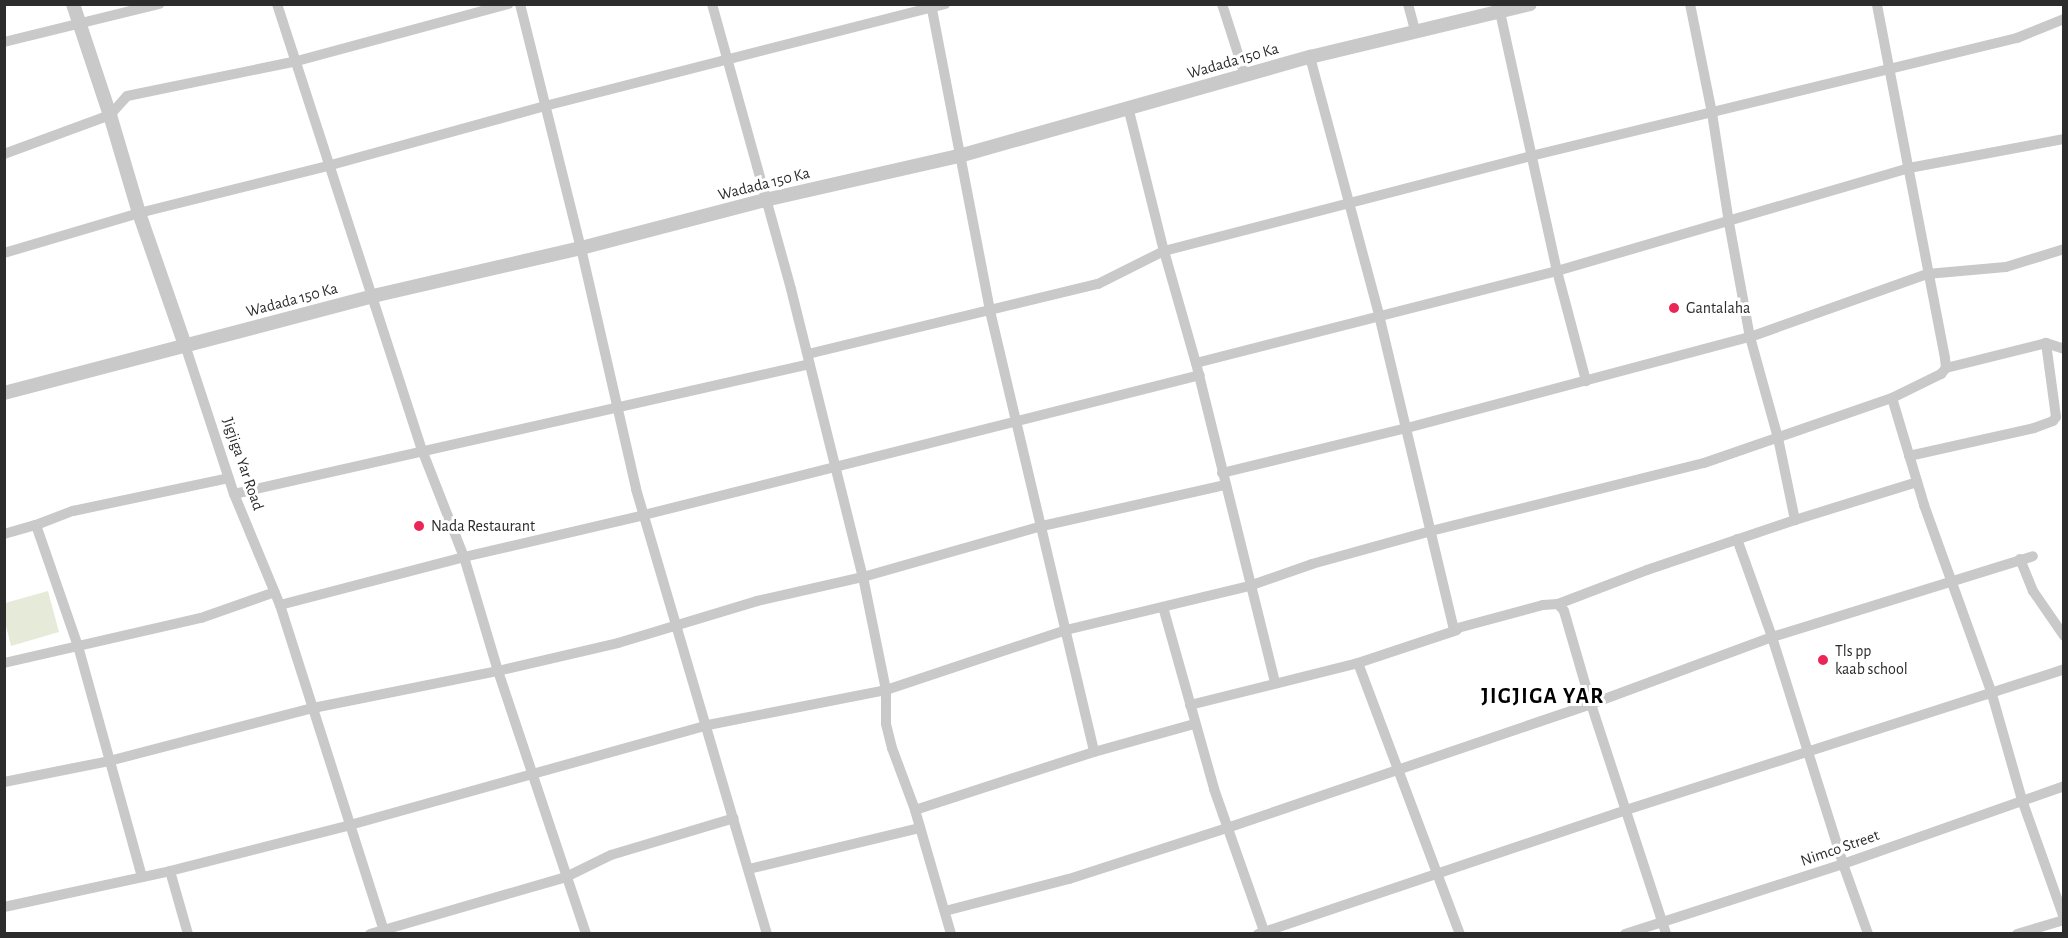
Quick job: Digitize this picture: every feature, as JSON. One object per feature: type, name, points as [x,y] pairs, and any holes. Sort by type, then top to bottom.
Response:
[{"type":"street","name":"Jigjiga Yar Road","points":[[73,4],[110,115],[139,213],[234,494],[280,605],[385,932]]},
{"type":"street","points":[[4,42],[159,4]]},
{"type":"street","points":[[277,4],[422,450],[464,557],[498,671],[586,933]]},
{"type":"street","points":[[4,154],[110,115],[127,96],[297,62],[508,4]]},
{"type":"street","points":[[520,4],[581,248],[616,408],[644,515],[675,626],[708,725],[767,933]]},
{"type":"street","points":[[712,4],[837,467],[886,690],[888,732],[897,764],[915,810],[951,933]]},
{"type":"street","points":[[4,253],[139,213],[945,4]]},
{"type":"street","points":[[1222,4],[1245,75]]},
{"type":"street","points":[[1407,4],[1414,31]]},
{"type":"street","name":"Wadada 150 Ka","points":[[4,393],[373,296],[581,248],[765,200],[959,156],[1311,57],[1530,4]]},
{"type":"street","points":[[1690,4],[1712,113],[1750,337],[1778,438],[1795,520]]},
{"type":"street","points":[[1876,4],[1946,368]]},
{"type":"street","points":[[932,6],[990,312],[1094,752]]},
{"type":"street","points":[[1500,12],[1557,271],[1586,381]]},
{"type":"street","points":[[234,494],[616,408],[1098,284],[1164,251],[1531,156],[1712,113],[1889,67],[2017,38],[2064,19]]},
{"type":"street","points":[[1311,57],[1379,315],[1452,625],[1457,630]]},
{"type":"street","points":[[1128,108],[1164,251],[1200,375],[1249,586],[1275,683]]},
{"type":"street","points":[[1196,363],[1557,271],[1729,223],[1909,168],[2064,139]]},
{"type":"street","points":[[1222,473],[1407,428],[1750,337],[1927,274],[2006,267],[2064,249]]},
{"type":"street","points":[[1909,456],[2034,428],[2053,421],[2056,417],[2046,343]]},
{"type":"street","points":[[4,907],[170,871],[350,825],[708,725],[886,690],[1066,630],[1249,586],[1312,564],[1431,531],[1640,480],[1778,438],[1892,398],[1941,374],[1946,368],[2046,343],[2064,349]]},
{"type":"street","points":[[280,605],[464,557],[644,515],[1200,375]]},
{"type":"street","points":[[1892,398],[1917,482],[1991,691],[2022,800],[2063,913],[2017,933]]},
{"type":"street","points":[[4,534],[73,511],[229,478]]},
{"type":"street","points":[[1190,705],[1358,663],[1457,630],[1543,605],[1558,604],[1737,539],[1917,482]]},
{"type":"street","points":[[4,782],[109,761],[313,708],[498,671],[618,643],[757,601],[863,577],[1042,526],[1225,484]]},
{"type":"street","points":[[36,525],[78,646],[142,876]]},
{"type":"street","points":[[1737,539],[1772,637],[1843,864],[1868,933]]},
{"type":"street","points":[[945,911],[1070,879],[1227,828],[1591,704],[1772,637],[1951,579],[2033,556]]},
{"type":"street","points":[[2020,559],[2033,591],[2064,636]]},
{"type":"street","points":[[4,663],[201,618],[275,592]]},
{"type":"street","points":[[1558,604],[1564,611],[1591,704],[1666,933]]},
{"type":"street","points":[[1163,607],[1194,724],[1263,933],[1626,810],[2064,669]]},
{"type":"street","points":[[1358,663],[1460,933]]},
{"type":"street","points":[[915,810],[1094,752],[1194,724]]},
{"type":"street","name":"Nimco Street","points":[[1624,933],[1843,864],[2064,786]]},
{"type":"street","points":[[370,933],[385,932],[566,877],[611,855],[734,818]]},
{"type":"street","points":[[749,869],[920,828]]},
{"type":"street","points":[[170,871],[188,933]]},
{"type":"green space","points":[[48,591],[59,632],[11,646],[5,622],[5,603]]},
{"type":"place","name":"Gantalaha","points":[[1674,308]]},
{"type":"place","name":"Nada Restaurant","points":[[419,526]]},
{"type":"place","name":"Tls pp kaab school","points":[[1823,660]]},
{"type":"district","name":"JIGJIGA YAR","points":[[1543,697]]}]
